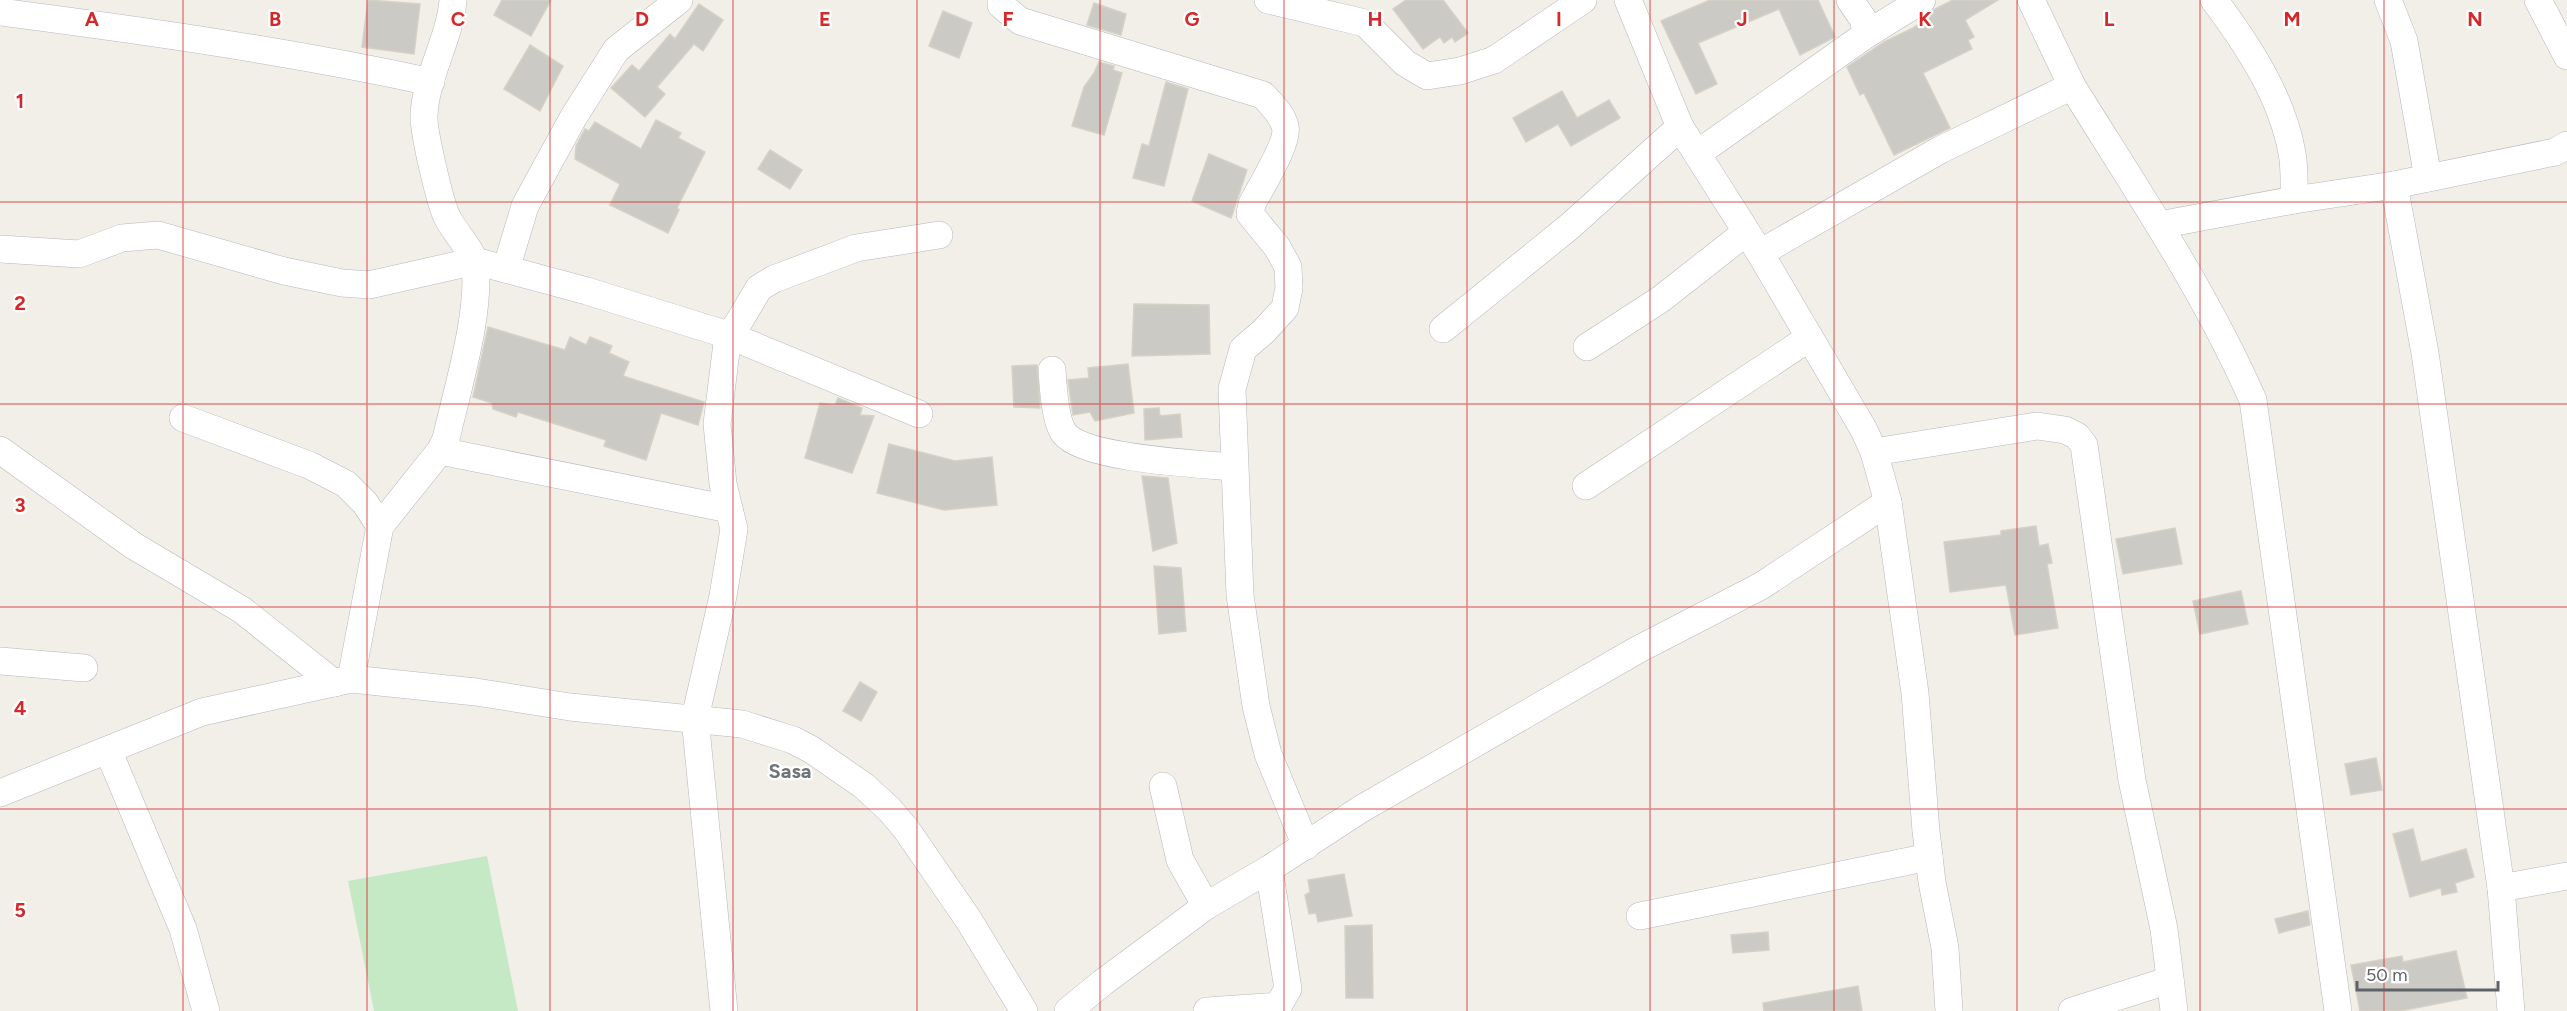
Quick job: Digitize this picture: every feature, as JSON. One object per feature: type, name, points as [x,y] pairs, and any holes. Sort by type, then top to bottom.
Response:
[{"type":"street","points":[[342,681],[380,526],[440,451],[446,439],[467,349],[475,297],[475,261],[446,215],[428,145],[424,115],[431,82],[451,19],[453,0]]},
{"type":"street","points":[[506,269],[525,206],[573,118],[616,50],[679,0]]},
{"type":"street","points":[[1000,0],[1001,4],[1020,21],[1263,95],[1276,110],[1286,128],[1284,142],[1252,204],[1250,214],[1277,247],[1288,267],[1289,288],[1285,308],[1263,332],[1243,349],[1237,365],[1232,389],[1234,467],[1240,595],[1256,706],[1268,754],[1306,846]]},
{"type":"street","points":[[1268,0],[1365,23],[1404,63],[1427,76],[1460,71],[1494,60],[1583,0]]},
{"type":"street","points":[[1628,0],[1680,127],[1753,243],[1864,430],[1874,452],[1888,502],[1915,693],[1929,857],[1945,948],[1949,1011]]},
{"type":"street","points":[[1850,0],[1863,19],[1867,34]]},
{"type":"street","points":[[1698,153],[1867,34],[1922,0]]},
{"type":"street","points":[[2031,0],[2072,86],[2183,262],[2220,329],[2253,400],[2338,1011]]},
{"type":"street","points":[[2214,0],[2238,32],[2281,109],[2292,154],[2294,200]]},
{"type":"street","points":[[2388,0],[2404,40],[2428,178]]},
{"type":"street","points":[[2538,0],[2567,56]]},
{"type":"street","points":[[0,12],[161,32],[323,58],[431,82]]},
{"type":"street","points":[[1587,346],[1753,243],[2072,86]]},
{"type":"street","points":[[1443,328],[1569,227],[1680,127]]},
{"type":"street","points":[[2159,225],[2294,200],[2394,185],[2566,148]]},
{"type":"street","points":[[2394,185],[2425,352],[2501,888],[2511,1011]]},
{"type":"street","points":[[0,249],[79,254],[122,238],[158,235],[284,270],[342,283],[369,285],[475,261],[587,291],[728,335],[919,414]]},
{"type":"street","points":[[724,1011],[695,718],[723,596],[734,529],[723,484],[717,424],[728,335],[737,326],[759,288],[774,279],[856,248],[939,235]]},
{"type":"street","points":[[1586,486],[1809,338]]},
{"type":"street","points":[[1052,370],[1054,401],[1064,433],[1080,445],[1138,457],[1234,467]]},
{"type":"street","points":[[183,418],[309,465],[346,484],[365,503],[380,526]]},
{"type":"street","points":[[1874,452],[2037,426],[2065,430],[2077,436],[2084,445],[2132,780],[2164,929],[2174,1011]]},
{"type":"street","points":[[0,450],[134,546],[242,610],[342,681]]},
{"type":"street","points":[[440,451],[729,509]]},
{"type":"street","points":[[1068,1011],[1206,906],[1306,846],[1406,781],[1639,649],[1761,586],[1888,502]]},
{"type":"street","points":[[0,661],[84,668]]},
{"type":"street","points":[[0,793],[55,769],[202,712],[342,681],[476,692],[570,707],[742,724],[793,740],[864,786],[906,829],[993,957],[1024,1011]]},
{"type":"street","points":[[108,750],[183,929],[206,1011]]},
{"type":"street","points":[[1163,786],[1180,860],[1206,906]]},
{"type":"street","points":[[1640,916],[1929,857]]},
{"type":"street","points":[[1207,1011],[1278,1006],[1288,988],[1269,869]]},
{"type":"street","points":[[2501,888],[2567,876]]},
{"type":"street","points":[[2072,1011],[2170,980]]},
{"type":"green space","points":[[487,856],[518,1011],[374,1011],[348,881]]},
{"type":"building","points":[[368,0],[420,4],[414,54],[362,47]]},
{"type":"building","points":[[502,0],[551,0],[531,36],[494,15]]},
{"type":"building","points":[[1406,0],[1443,0],[1468,33],[1455,42],[1452,37],[1444,43],[1440,37],[1423,49],[1393,9]]},
{"type":"building","points":[[1710,0],[1818,0],[1835,37],[1800,55],[1779,9],[1698,43],[1717,84],[1696,94],[1661,21]]},
{"type":"building","points":[[1953,0],[1998,0],[1965,20],[1974,37],[1968,40],[1972,49],[1923,73],[1950,128],[1894,155],[1864,93],[1860,95],[1847,67],[1884,42],[1913,28],[1927,19],[1935,9]]},
{"type":"building","points":[[1094,3],[1126,14],[1121,35],[1087,25]]},
{"type":"building","points":[[699,4],[723,20],[703,51],[694,44],[657,87],[665,94],[645,117],[611,88],[632,65],[639,71],[670,34],[675,39]]},
{"type":"building","points":[[943,11],[972,23],[959,58],[929,46]]},
{"type":"building","points":[[530,45],[563,66],[540,111],[504,89]]},
{"type":"building","points":[[1099,62],[1114,66],[1113,70],[1122,73],[1104,135],[1072,126],[1084,87]]},
{"type":"building","points":[[1166,82],[1188,89],[1164,186],[1133,178],[1142,144],[1149,146]]},
{"type":"building","points":[[1562,91],[1577,118],[1609,100],[1620,118],[1571,146],[1558,124],[1526,142],[1513,118]]},
{"type":"building","points":[[656,120],[681,133],[678,138],[705,152],[677,208],[679,210],[668,233],[610,205],[620,184],[575,159],[576,146],[585,129],[589,131],[595,122],[641,149]]},
{"type":"building","points":[[770,150],[802,170],[790,189],[758,169]]},
{"type":"building","points":[[1209,154],[1247,170],[1231,218],[1192,201]]},
{"type":"building","points":[[1134,304],[1209,305],[1210,354],[1132,356]]},
{"type":"building","points":[[488,327],[565,350],[570,337],[586,345],[590,337],[612,346],[609,353],[629,362],[623,376],[704,402],[698,425],[661,413],[646,460],[604,446],[606,440],[518,412],[516,417],[493,409],[492,403],[473,397]]},
{"type":"building","points":[[1128,364],[1134,413],[1095,421],[1090,412],[1073,415],[1068,380],[1089,378],[1088,368]]},
{"type":"building","points":[[1037,365],[1040,408],[1014,407],[1012,366]]},
{"type":"building","points":[[838,398],[862,408],[860,415],[874,416],[852,473],[805,458],[820,403],[835,405]]},
{"type":"building","points":[[1159,408],[1160,416],[1180,414],[1182,437],[1145,440],[1144,409]]},
{"type":"building","points":[[889,444],[955,461],[992,457],[997,505],[944,510],[877,493]]},
{"type":"building","points":[[1142,476],[1168,478],[1177,543],[1153,551]]},
{"type":"building","points":[[2036,526],[2039,546],[2048,544],[2052,563],[2047,564],[2058,628],[2015,635],[2006,585],[1950,592],[1944,542],[2001,535],[2001,531]]},
{"type":"building","points":[[2175,528],[2182,564],[2123,574],[2116,539]]},
{"type":"building","points":[[1154,566],[1181,568],[1186,631],[1159,634]]},
{"type":"building","points":[[2241,591],[2248,624],[2200,634],[2193,601]]},
{"type":"building","points":[[860,682],[877,692],[861,721],[843,711]]},
{"type":"building","points":[[2376,758],[2382,790],[2351,795],[2345,764]]},
{"type":"building","points":[[2413,829],[2421,862],[2466,849],[2474,877],[2455,883],[2457,892],[2442,895],[2441,888],[2410,897],[2393,834]]},
{"type":"building","points":[[1344,874],[1352,916],[1318,922],[1316,913],[1309,914],[1305,895],[1310,892],[1308,880]]},
{"type":"building","points":[[2308,911],[2310,925],[2279,933],[2275,919]]},
{"type":"building","points":[[1372,925],[1373,998],[1346,998],[1345,926]]},
{"type":"building","points":[[1768,932],[1769,950],[1733,953],[1731,935]]},
{"type":"building","points":[[2456,951],[2467,998],[2400,1011],[2360,1011],[2351,965],[2402,956],[2403,962]]},
{"type":"building","points":[[1858,986],[1862,1011],[1764,1011],[1763,1003]]},
{"type":"district","name":"Sasa","points":[[790,771]]}]
